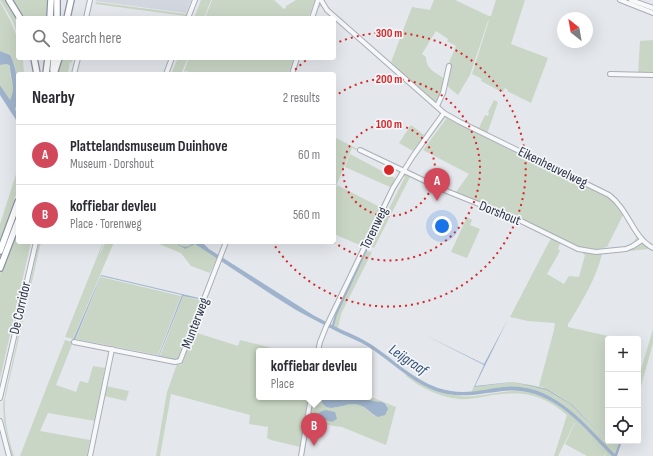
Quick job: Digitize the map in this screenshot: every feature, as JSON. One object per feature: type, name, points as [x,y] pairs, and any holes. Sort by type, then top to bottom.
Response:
[{"type":"highway","points":[[9,0],[19,16]]},
{"type":"highway","points":[[50,16],[51,0]]},
{"type":"highway","points":[[57,16],[58,0]]},
{"type":"highway","points":[[67,16],[71,0]]},
{"type":"highway","points":[[34,60],[37,72]]},
{"type":"highway","points":[[46,72],[48,60]]},
{"type":"highway","points":[[53,72],[54,60]]},
{"type":"highway","points":[[54,72],[58,60]]},
{"type":"highway","points":[[0,251],[16,207]]},
{"type":"highway","points":[[0,268],[16,226]]},
{"type":"street","points":[[86,16],[90,0]]},
{"type":"street","points":[[189,16],[195,0]]},
{"type":"street","points":[[313,16],[320,0]]},
{"type":"street","name":"Eikenheuvelweg","points":[[320,0],[327,10],[334,16]]},
{"type":"street","points":[[620,0],[653,13]]},
{"type":"street","points":[[630,0],[653,8]]},
{"type":"street","name":"Eikenheuvelweg","points":[[336,18],[444,113],[605,193],[620,206],[642,240],[653,248]]},
{"type":"street","points":[[74,72],[78,60]]},
{"type":"street","points":[[167,72],[171,60]]},
{"type":"street","points":[[293,72],[296,60]]},
{"type":"street","points":[[437,106],[443,93],[449,66]]},
{"type":"street","points":[[610,74],[653,75]]},
{"type":"street","name":"Torenweg","points":[[319,348],[326,327],[393,188],[403,170],[444,113]]},
{"type":"street","name":"Dorshout","points":[[360,150],[454,194],[534,227],[583,250],[596,252],[626,249],[642,240]]},
{"type":"street","name":"De Corridor","points":[[0,398],[36,244]]},
{"type":"street","name":"Munterweg","points":[[74,342],[175,362],[180,361],[225,244]]},
{"type":"street","points":[[90,456],[112,349]]},
{"type":"street","points":[[301,456],[310,400]]},
{"type":"street","points":[[0,421],[2,435],[9,456]]},
{"type":"shaded area","points":[[191,0],[186,13],[95,1]]},
{"type":"green space","points":[[0,0],[8,0],[17,16],[16,31],[12,20]]},
{"type":"green space","points":[[10,0],[47,0],[47,16],[20,16]]},
{"type":"green space","points":[[194,0],[188,16],[95,4],[96,2],[187,13]]},
{"type":"green space","points":[[201,0],[211,0],[205,16],[195,16]]},
{"type":"green space","points":[[212,0],[274,0],[284,9],[296,0],[315,0],[309,16],[206,16]]},
{"type":"green space","points":[[434,0],[455,0],[491,16],[496,0],[525,0],[511,44],[548,58],[531,103],[507,91],[508,90],[505,88],[503,92],[500,91],[481,81],[482,79],[472,74],[489,20],[470,75],[458,95],[447,86],[445,95],[444,94],[449,66],[448,65],[456,46],[447,41],[448,39],[436,31],[422,54],[426,57],[426,61],[430,68],[446,80],[443,94],[436,104],[379,54],[380,53],[399,70],[391,62],[412,7],[430,10]]},
{"type":"green space","points":[[0,2],[16,34],[16,60],[23,60],[24,72],[16,72],[16,74],[15,67],[10,55],[0,51]]},
{"type":"green space","points":[[318,4],[321,4],[334,16],[332,16],[321,6],[317,9]]},
{"type":"green space","points":[[336,17],[440,110],[441,113],[413,153],[421,141],[413,151],[399,143],[411,125],[424,135],[440,114],[439,110],[336,19]]},
{"type":"green space","points":[[653,40],[653,72],[639,72],[638,74],[640,41]]},
{"type":"green space","points":[[60,60],[73,60],[72,63],[70,62],[68,72],[57,72]]},
{"type":"green space","points":[[177,60],[187,60],[182,72],[172,72]]},
{"type":"green space","points":[[188,60],[293,60],[289,72],[184,72]]},
{"type":"green space","points":[[7,64],[10,66],[10,74],[14,90],[10,101],[0,85],[0,65]]},
{"type":"green space","points":[[494,100],[498,102],[487,134],[472,125],[479,128],[485,115],[488,116],[488,112]]},
{"type":"green space","points":[[444,116],[447,116],[609,197],[617,203],[623,215],[607,247],[599,249],[620,248],[626,246],[637,237],[635,232],[638,237],[637,242],[625,248],[604,251],[583,250],[439,187],[439,185],[456,192],[469,174],[423,150],[446,119],[445,118],[407,169],[437,184],[435,185],[407,171],[406,169]]},
{"type":"green space","points":[[336,138],[401,171],[327,323],[326,322],[362,246],[336,235],[337,185],[380,207],[392,185],[390,187],[345,167],[350,154],[395,178],[393,183],[400,171],[352,148],[336,186]]},
{"type":"green space","points":[[16,174],[16,195],[0,241],[0,224]]},
{"type":"green space","points":[[402,174],[406,174],[428,184],[428,186],[410,177],[374,248],[370,246],[405,177],[403,176],[368,246],[367,245]]},
{"type":"green space","points":[[467,217],[472,220],[470,225],[480,229],[467,258],[451,252]]},
{"type":"green space","points":[[545,233],[561,241],[558,249],[560,251],[547,274],[564,284],[569,276],[579,277],[585,255],[583,254],[584,252],[624,250],[641,243],[653,250],[629,251],[635,247],[626,251],[602,254],[588,290],[567,324],[568,327],[608,336],[605,336],[605,437],[584,416],[559,395],[539,386],[555,323],[528,321],[510,317],[551,238],[558,242],[545,234],[543,235]]},
{"type":"green space","points":[[16,234],[16,244],[31,244],[0,379],[0,275]]},
{"type":"green space","points":[[39,244],[41,244],[5,399],[7,428],[14,456],[12,456],[4,421],[3,404]]},
{"type":"green space","points":[[102,244],[98,257],[105,244],[113,244],[73,339],[65,337]]},
{"type":"green space","points":[[159,244],[176,244],[178,246],[176,244],[191,244],[190,246],[195,244],[217,258],[210,273],[191,266],[181,253]]},
{"type":"green space","points":[[367,251],[372,252],[341,314],[338,328],[334,326],[337,315]]},
{"type":"green space","points":[[101,277],[181,296],[158,355],[76,339]]},
{"type":"green space","points":[[183,296],[201,300],[178,358],[176,359],[160,356]]},
{"type":"green space","points":[[653,329],[653,343],[641,386],[641,370]]},
{"type":"green space","points":[[194,332],[238,346],[240,340],[272,348],[256,348],[256,400],[308,400],[300,447],[267,438],[268,427],[249,424],[250,415],[171,394],[160,456],[156,456],[167,392],[177,364],[181,365]]},
{"type":"green space","points":[[65,340],[73,342],[56,385],[76,392],[80,381],[88,383],[93,366],[105,368],[95,421],[48,413],[40,431],[90,440],[87,456],[20,456]]},
{"type":"green space","points":[[406,374],[429,388],[447,394],[474,396],[521,391],[538,394],[548,398],[568,412],[612,456],[605,456],[606,453],[604,456],[587,456],[565,444],[575,422],[558,456],[554,456],[567,415],[541,398],[514,393],[467,399],[452,398],[437,394],[424,388],[406,376]]},
{"type":"green space","points":[[513,382],[547,389],[557,394],[574,408],[605,438],[605,444],[611,444],[616,448],[612,444],[619,444],[616,454],[612,452],[568,409],[559,402],[539,391],[529,388],[504,387],[471,392],[474,387]]},
{"type":"green space","points":[[106,386],[129,391],[126,401],[104,396]]},
{"type":"green space","points":[[372,397],[396,407],[386,445],[342,427],[327,425],[316,432],[308,434],[303,456],[311,400],[313,400],[313,402],[313,400],[321,400],[326,407],[330,408],[356,404],[364,407],[375,416],[388,406],[383,402],[370,400],[372,400]]},
{"type":"water","points":[[0,51],[10,55],[15,67],[16,74],[16,120],[0,95],[0,85],[10,100],[12,95],[13,87],[10,66],[7,64],[0,65]]},
{"type":"water","points":[[176,244],[187,247],[195,244],[185,249]]},
{"type":"water","points":[[195,244],[204,244],[209,249],[313,315],[332,325],[336,312],[367,248],[367,251],[337,315],[334,326],[367,342],[412,374],[438,388],[455,392],[463,392],[503,387],[521,387],[537,391],[566,407],[615,454],[619,444],[621,444],[617,456],[612,456],[577,420],[564,410],[551,401],[536,394],[520,391],[503,391],[476,395],[458,395],[431,389],[407,375],[372,348],[296,310]]},
{"type":"water","points":[[101,275],[199,298],[183,296],[159,356],[176,359],[178,358],[191,327],[179,359],[176,360],[158,357],[182,295],[101,276],[75,340],[73,340]]},
{"type":"water","points":[[507,321],[475,386],[513,382],[474,387],[472,391],[484,365],[425,335],[484,364]]},
{"type":"water","points":[[513,382],[547,389],[571,404],[605,437],[570,404],[547,390]]},
{"type":"water","points":[[322,400],[369,400],[382,402],[388,409],[385,415],[378,417],[359,405],[354,404],[331,408],[326,407]]},
{"type":"water","points":[[325,410],[335,412],[337,419],[332,422],[326,420],[323,421],[321,426],[314,426],[316,416]]},
{"type":"waterway","points":[[576,176],[604,190]]},
{"type":"place","name":"Plattelandsmuseum Duinhove","points":[[437,201]]},
{"type":"place","name":"koffiebar devleu","points":[[314,446]]},
{"type":"water label","name":"Leijgraaf","points":[[408,360]]}]
